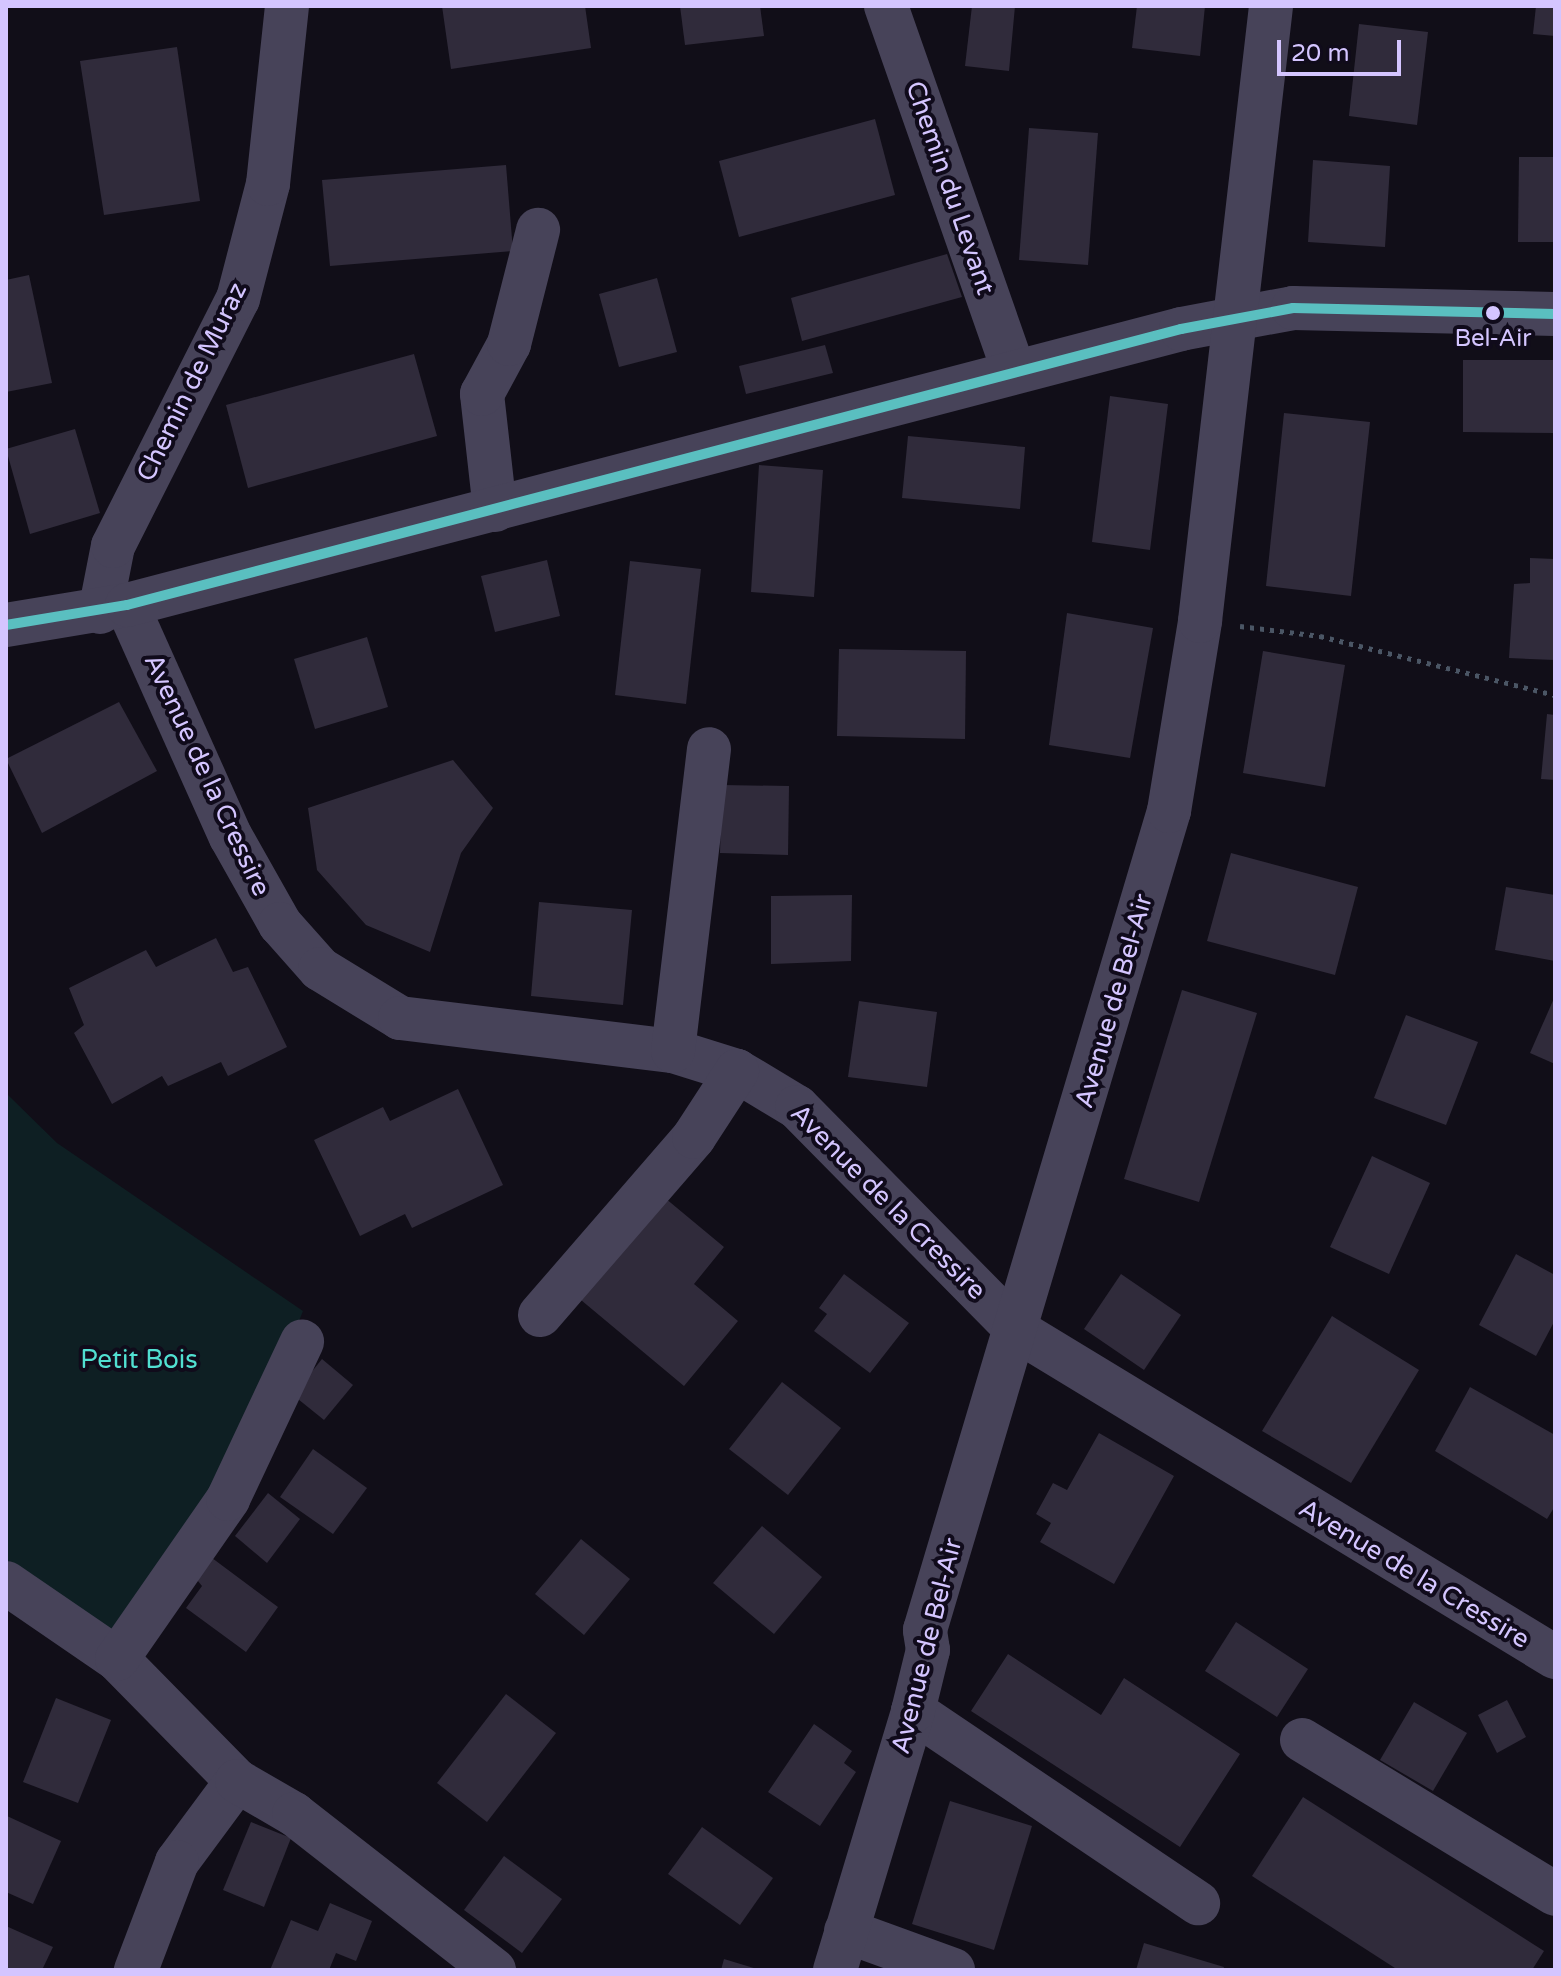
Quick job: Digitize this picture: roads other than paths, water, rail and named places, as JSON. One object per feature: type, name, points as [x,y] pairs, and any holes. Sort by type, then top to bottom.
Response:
[{"type":"street","name":"Chemin de Muraz","points":[[113,608],[113,546],[238,299],[268,184],[287,6]]},
{"type":"street","name":"Chemin du Levant","points":[[886,6],[1013,369]]},
{"type":"street","name":"Avenue de Bel-Air","points":[[840,1951],[913,1711],[928,1650],[925,1630],[1018,1331],[1169,811],[1200,621],[1230,322],[1271,6]]},
{"type":"street","points":[[495,510],[482,394],[509,344],[538,230]]},
{"type":"street","points":[[6,625],[113,608],[495,510],[1013,369],[1293,308],[1555,314]]},
{"type":"street","name":"Avenue de la Cressire","points":[[113,608],[231,837],[280,924],[320,969],[400,1018],[673,1051],[737,1071],[797,1107],[1018,1331],[1555,1657]]},
{"type":"street","points":[[673,1051],[709,749]]},
{"type":"street","points":[[540,1315],[694,1137],[737,1071]]},
{"type":"street","points":[[117,1659],[228,1499],[302,1342]]},
{"type":"street","points":[[6,1583],[117,1659],[237,1781],[294,1814],[494,1970]]},
{"type":"street","points":[[913,1711],[1198,1903]]},
{"type":"street","points":[[1302,1740],[1555,1894]]},
{"type":"street","points":[[136,1970],[177,1862],[237,1781]]},
{"type":"street","points":[[840,1951],[953,1970]]},
{"type":"place","name":"Bel-Air","points":[[1493,313]]},
{"type":"park label","name":"Petit Bois","points":[[139,1360]]}]
